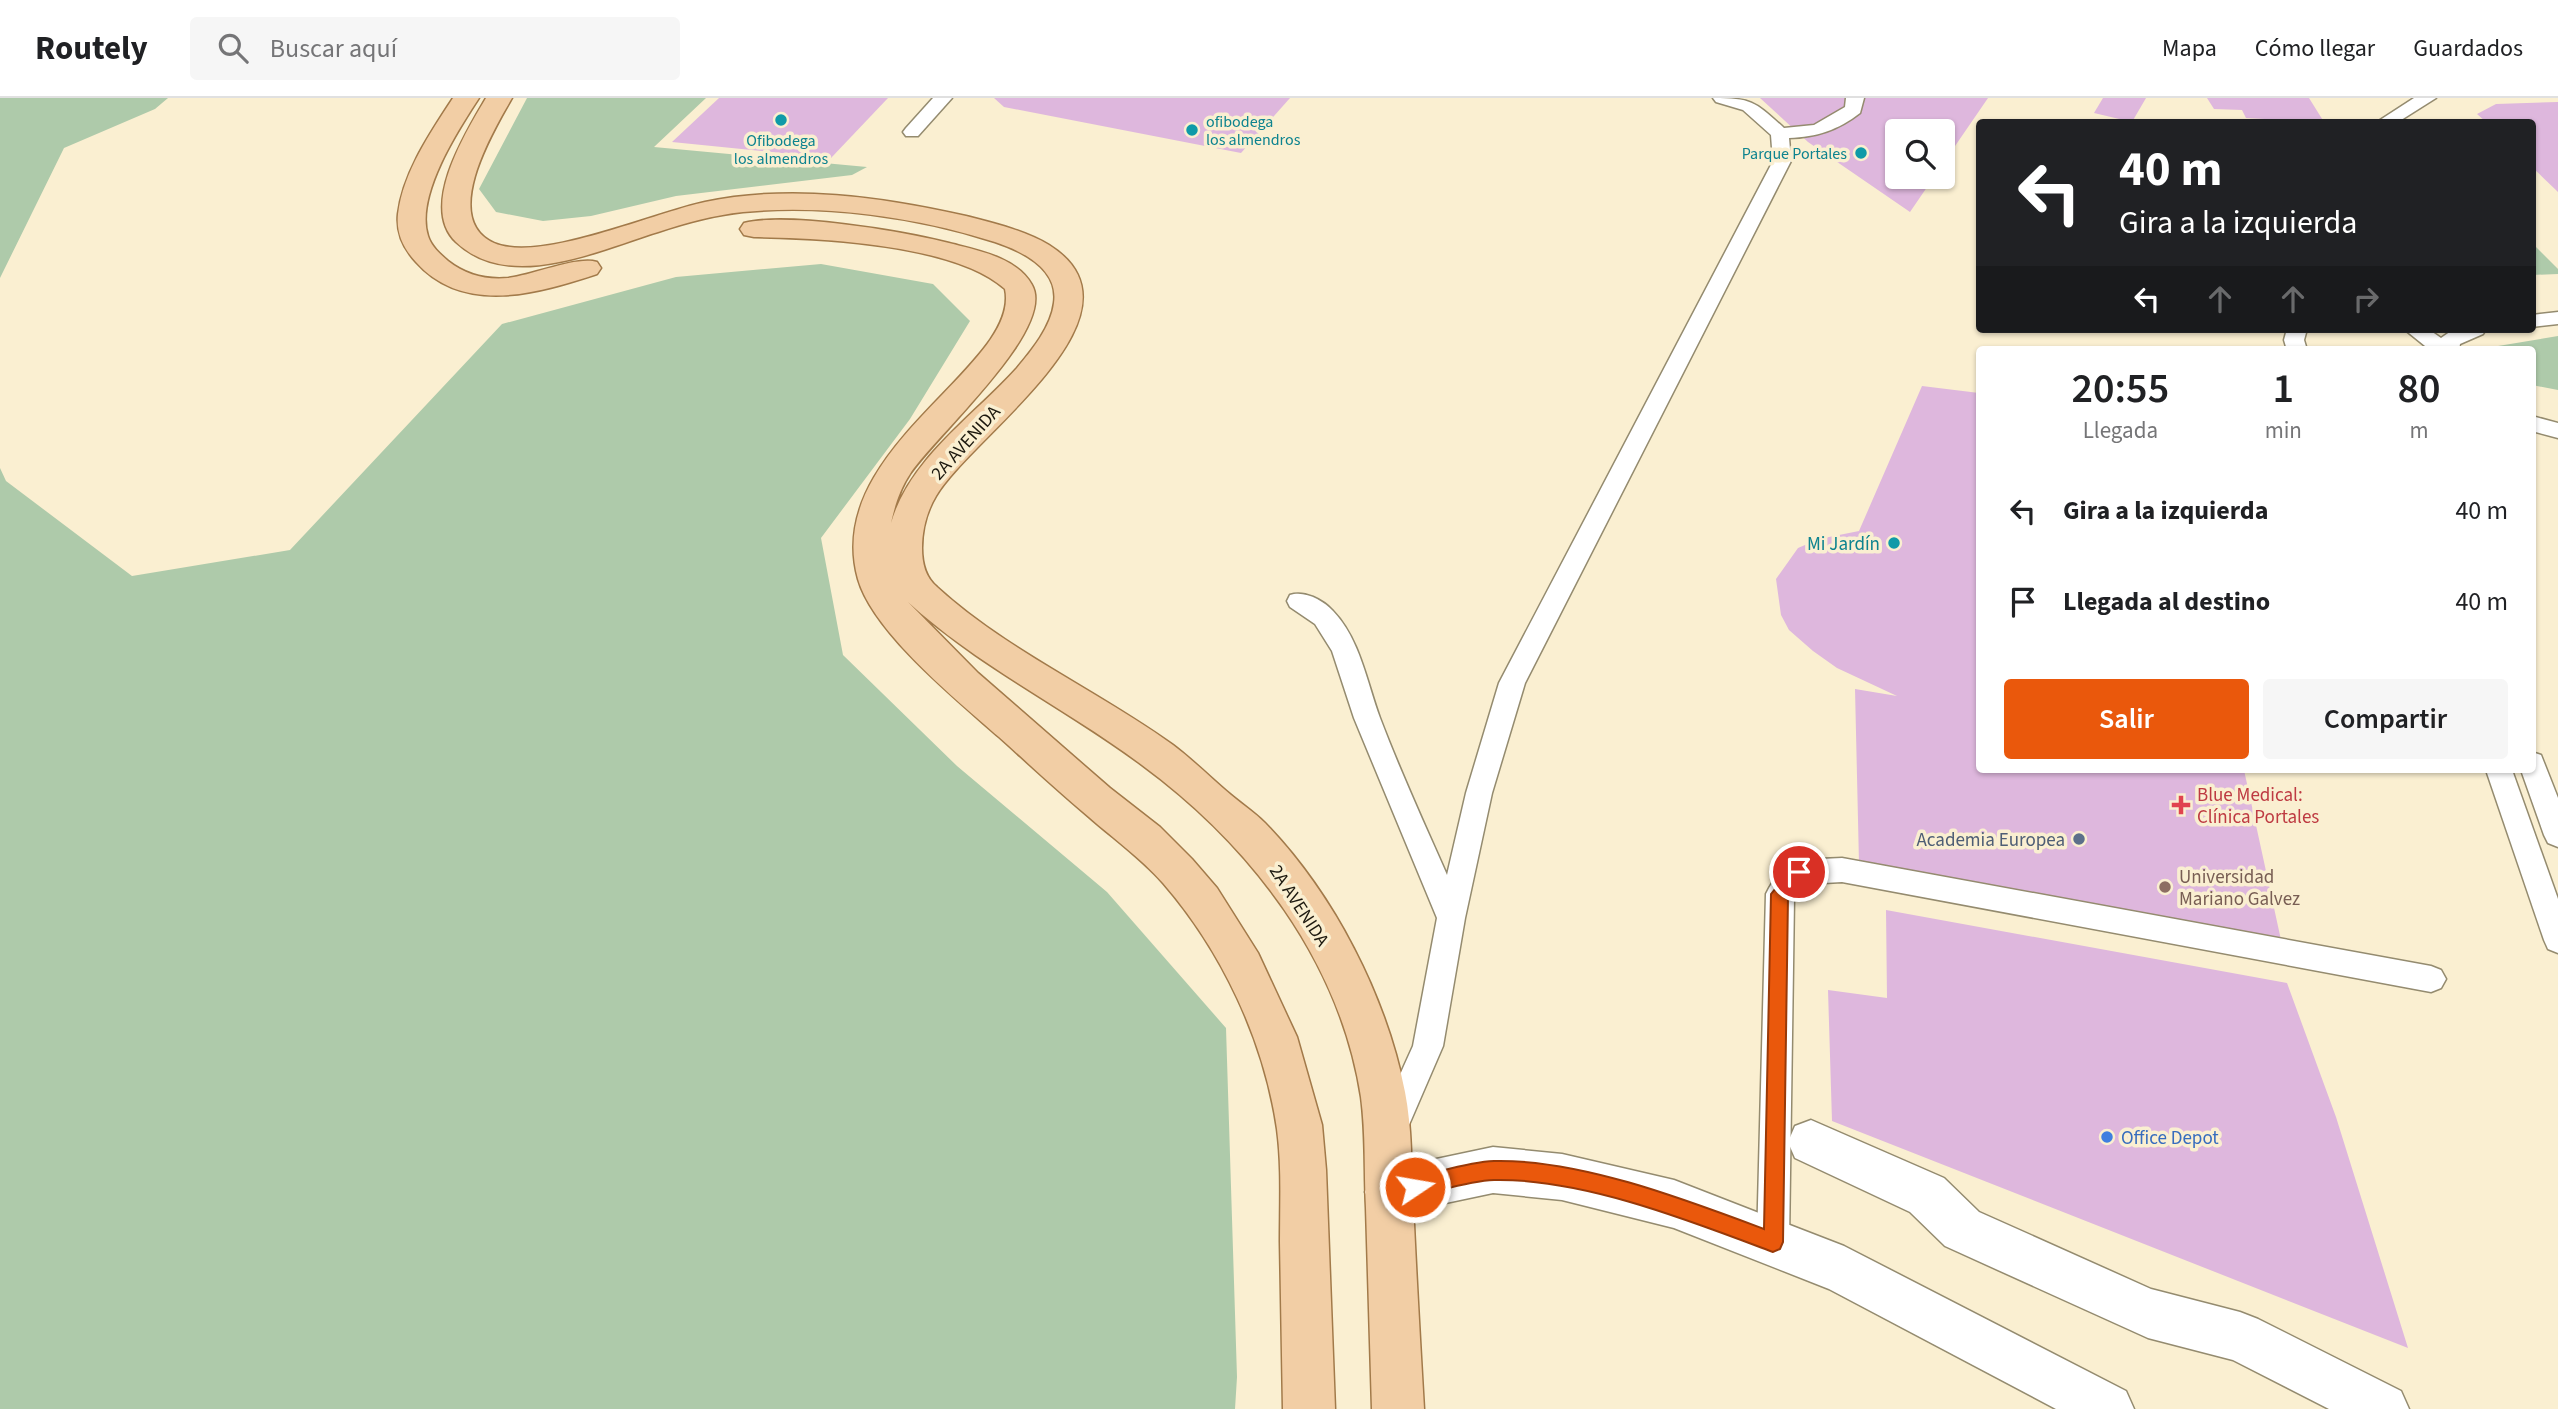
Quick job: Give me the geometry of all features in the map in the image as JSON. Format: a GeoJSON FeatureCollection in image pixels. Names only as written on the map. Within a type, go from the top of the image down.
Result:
{"type":"FeatureCollection","features":[{"type":"Feature","properties":{"kind":"main road","name":"2A AVENIDA"},"geometry":{"type":"LineString","coordinates":[[466,98],[428,164],[413,211],[411,228],[416,245],[436,267],[466,283],[480,287],[515,286],[682,240],[757,229],[786,228],[852,234],[958,254],[987,262],[1005,271],[1020,288],[1022,301],[1017,320],[1003,341],[913,447],[883,491],[873,538],[877,585],[890,607],[984,702],[1074,782],[1152,844],[1198,898],[1246,972],[1265,1009],[1297,1113],[1302,1165],[1309,1409]]}},
{"type":"Feature","properties":{"kind":"main road","name":"2A AVENIDA"},"geometry":{"type":"LineString","coordinates":[[499,98],[464,163],[454,213],[467,237],[481,248],[506,256],[554,252],[716,208],[748,203],[797,202],[894,213],[991,230],[1032,247],[1061,268],[1069,283],[1072,300],[1068,318],[1016,387],[944,460],[915,503],[904,538],[905,561],[913,587],[956,626],[1107,718],[1162,757],[1251,835],[1296,893],[1345,977],[1365,1027],[1382,1085],[1398,1409]]}},
{"type":"Feature","properties":{"kind":"street"},"geometry":{"type":"LineString","coordinates":[[1811,1142],[1927,1195],[1962,1229],[2148,1313],[2240,1337],[2383,1409]]}},
{"type":"Feature","properties":{"kind":"street"},"geometry":{"type":"LineString","coordinates":[[1389,1192],[1493,1170],[1562,1177],[1674,1204],[1844,1270],[2108,1409]]}},
{"type":"Feature","properties":{"kind":"lane"},"geometry":{"type":"LineString","coordinates":[[912,132],[943,98]]}},
{"type":"Feature","properties":{"kind":"lane"},"geometry":{"type":"LineString","coordinates":[[1722,98],[1749,106],[1780,133],[1809,133],[1833,126],[1854,110],[1855,98]]}},
{"type":"Feature","properties":{"kind":"lane"},"geometry":{"type":"LineString","coordinates":[[2390,119],[2416,101]]}},
{"type":"Feature","properties":{"kind":"lane"},"geometry":{"type":"LineString","coordinates":[[1386,1142],[1429,1046],[1451,918],[1479,793],[1512,683],[1768,192],[1782,161],[1780,133]]}},
{"type":"Feature","properties":{"kind":"lane"},"geometry":{"type":"LineString","coordinates":[[2536,310],[2558,307]]}},
{"type":"Feature","properties":{"kind":"lane"},"geometry":{"type":"LineString","coordinates":[[2536,321],[2558,318]]}},
{"type":"Feature","properties":{"kind":"lane"},"geometry":{"type":"LineString","coordinates":[[2420,333],[2441,346]]}},
{"type":"Feature","properties":{"kind":"lane"},"geometry":{"type":"LineString","coordinates":[[2448,346],[2450,341],[2462,333]]}},
{"type":"Feature","properties":{"kind":"lane"},"geometry":{"type":"LineString","coordinates":[[2536,406],[2558,411]]}},
{"type":"Feature","properties":{"kind":"lane"},"geometry":{"type":"LineString","coordinates":[[2536,424],[2558,430]]}},
{"type":"Feature","properties":{"kind":"lane"},"geometry":{"type":"LineString","coordinates":[[1299,601],[1324,617],[1344,649],[1367,718],[1451,918]]}},
{"type":"Feature","properties":{"kind":"lane"},"geometry":{"type":"LineString","coordinates":[[2501,773],[2558,940]]}},
{"type":"Feature","properties":{"kind":"lane"},"geometry":{"type":"LineString","coordinates":[[2536,773],[2558,835]]}},
{"type":"Feature","properties":{"kind":"lane"},"geometry":{"type":"LineString","coordinates":[[1773,1242],[1780,894],[1799,872],[1842,870],[2431,979]]}},
{"type":"Feature","properties":{"kind":"green space"},"geometry":{"type":"Polygon","coordinates":[[[0,98],[168,98],[155,109],[64,148],[0,278],[0,98]]]}},
{"type":"Feature","properties":{"kind":"green space"},"geometry":{"type":"Polygon","coordinates":[[[527,98],[706,98],[654,147],[867,167],[852,175],[676,196],[591,216],[543,221],[496,212],[479,189],[527,98]]]}},
{"type":"Feature","properties":{"kind":"green space"},"geometry":{"type":"Polygon","coordinates":[[[2536,247],[2558,269],[2558,274],[2536,275],[2536,247]]]}},
{"type":"Feature","properties":{"kind":"green space"},"geometry":{"type":"Polygon","coordinates":[[[821,264],[933,284],[970,321],[910,419],[821,538],[843,655],[957,766],[1107,892],[1226,1028],[1237,1377],[1235,1409],[0,1409],[0,468],[6,481],[132,576],[290,550],[502,324],[676,277],[821,264]]]}},
{"type":"Feature","properties":{"kind":"green space"},"geometry":{"type":"Polygon","coordinates":[[[2558,336],[2558,390],[2536,386],[2536,346],[2498,346],[2558,336]]]}},
{"type":"Feature","properties":{"kind":"building","name":"Ofibodega los almendros"},"geometry":{"type":"Polygon","coordinates":[[[719,98],[888,98],[831,158],[672,142],[719,98]]]}},
{"type":"Feature","properties":{"kind":"building","name":"ofibodega los almendros"},"geometry":{"type":"Polygon","coordinates":[[[994,98],[1290,98],[1241,153],[1004,107],[994,98]]]}},
{"type":"Feature","properties":{"kind":"building","name":"Parque Portales"},"geometry":{"type":"Polygon","coordinates":[[[1760,98],[1988,98],[1955,146],[1955,119],[1885,119],[1885,189],[1926,189],[1910,212],[1808,142],[1760,98]]]}},
{"type":"Feature","properties":{"kind":"building"},"geometry":{"type":"Polygon","coordinates":[[[2103,98],[2146,98],[2134,119],[2119,119],[2094,113],[2103,98]]]}},
{"type":"Feature","properties":{"kind":"building"},"geometry":{"type":"Polygon","coordinates":[[[2207,98],[2309,98],[2322,119],[2246,118],[2242,110],[2214,109],[2207,98]]]}},
{"type":"Feature","properties":{"kind":"building"},"geometry":{"type":"Polygon","coordinates":[[[2558,102],[2558,192],[2536,171],[2536,119],[2483,119],[2477,114],[2496,104],[2558,102]]]}},
{"type":"Feature","properties":{"kind":"building"},"geometry":{"type":"Polygon","coordinates":[[[1922,386],[1976,393],[1976,773],[2245,773],[2281,940],[1859,863],[1855,689],[1897,696],[1837,668],[1789,630],[1781,615],[1776,579],[1798,548],[1819,539],[1859,531],[1922,386]]]}},
{"type":"Feature","properties":{"kind":"building","name":"Office Depot"},"geometry":{"type":"Polygon","coordinates":[[[1886,910],[2287,983],[2336,1117],[2408,1348],[1832,1121],[1828,990],[1887,998],[1886,910]]]}},
{"type":"Feature","properties":{"kind":"place","name":"Ofibodega los almendros"},"geometry":{"type":"Point","coordinates":[781,120]}},
{"type":"Feature","properties":{"kind":"place","name":"ofibodega los almendros"},"geometry":{"type":"Point","coordinates":[1192,130]}},
{"type":"Feature","properties":{"kind":"place","name":"Parque Portales"},"geometry":{"type":"Point","coordinates":[1861,153]}},
{"type":"Feature","properties":{"kind":"place","name":"Mi Jardín"},"geometry":{"type":"Point","coordinates":[1894,543]}},
{"type":"Feature","properties":{"kind":"place","name":"Blue Medical: Clínica Portales"},"geometry":{"type":"Point","coordinates":[2181,805]}},
{"type":"Feature","properties":{"kind":"place","name":"Academia Europea"},"geometry":{"type":"Point","coordinates":[2079,839]}},
{"type":"Feature","properties":{"kind":"place","name":"Universidad Mariano Galvez"},"geometry":{"type":"Point","coordinates":[2165,887]}},
{"type":"Feature","properties":{"kind":"place","name":"Office Depot"},"geometry":{"type":"Point","coordinates":[2107,1137]}},
{"type":"Feature","properties":{"kind":"route"},"geometry":{"type":"LineString","coordinates":[[1415,1187],[1493,1170],[1562,1177],[1674,1204],[1773,1242],[1780,894],[1799,872]]}}]}
